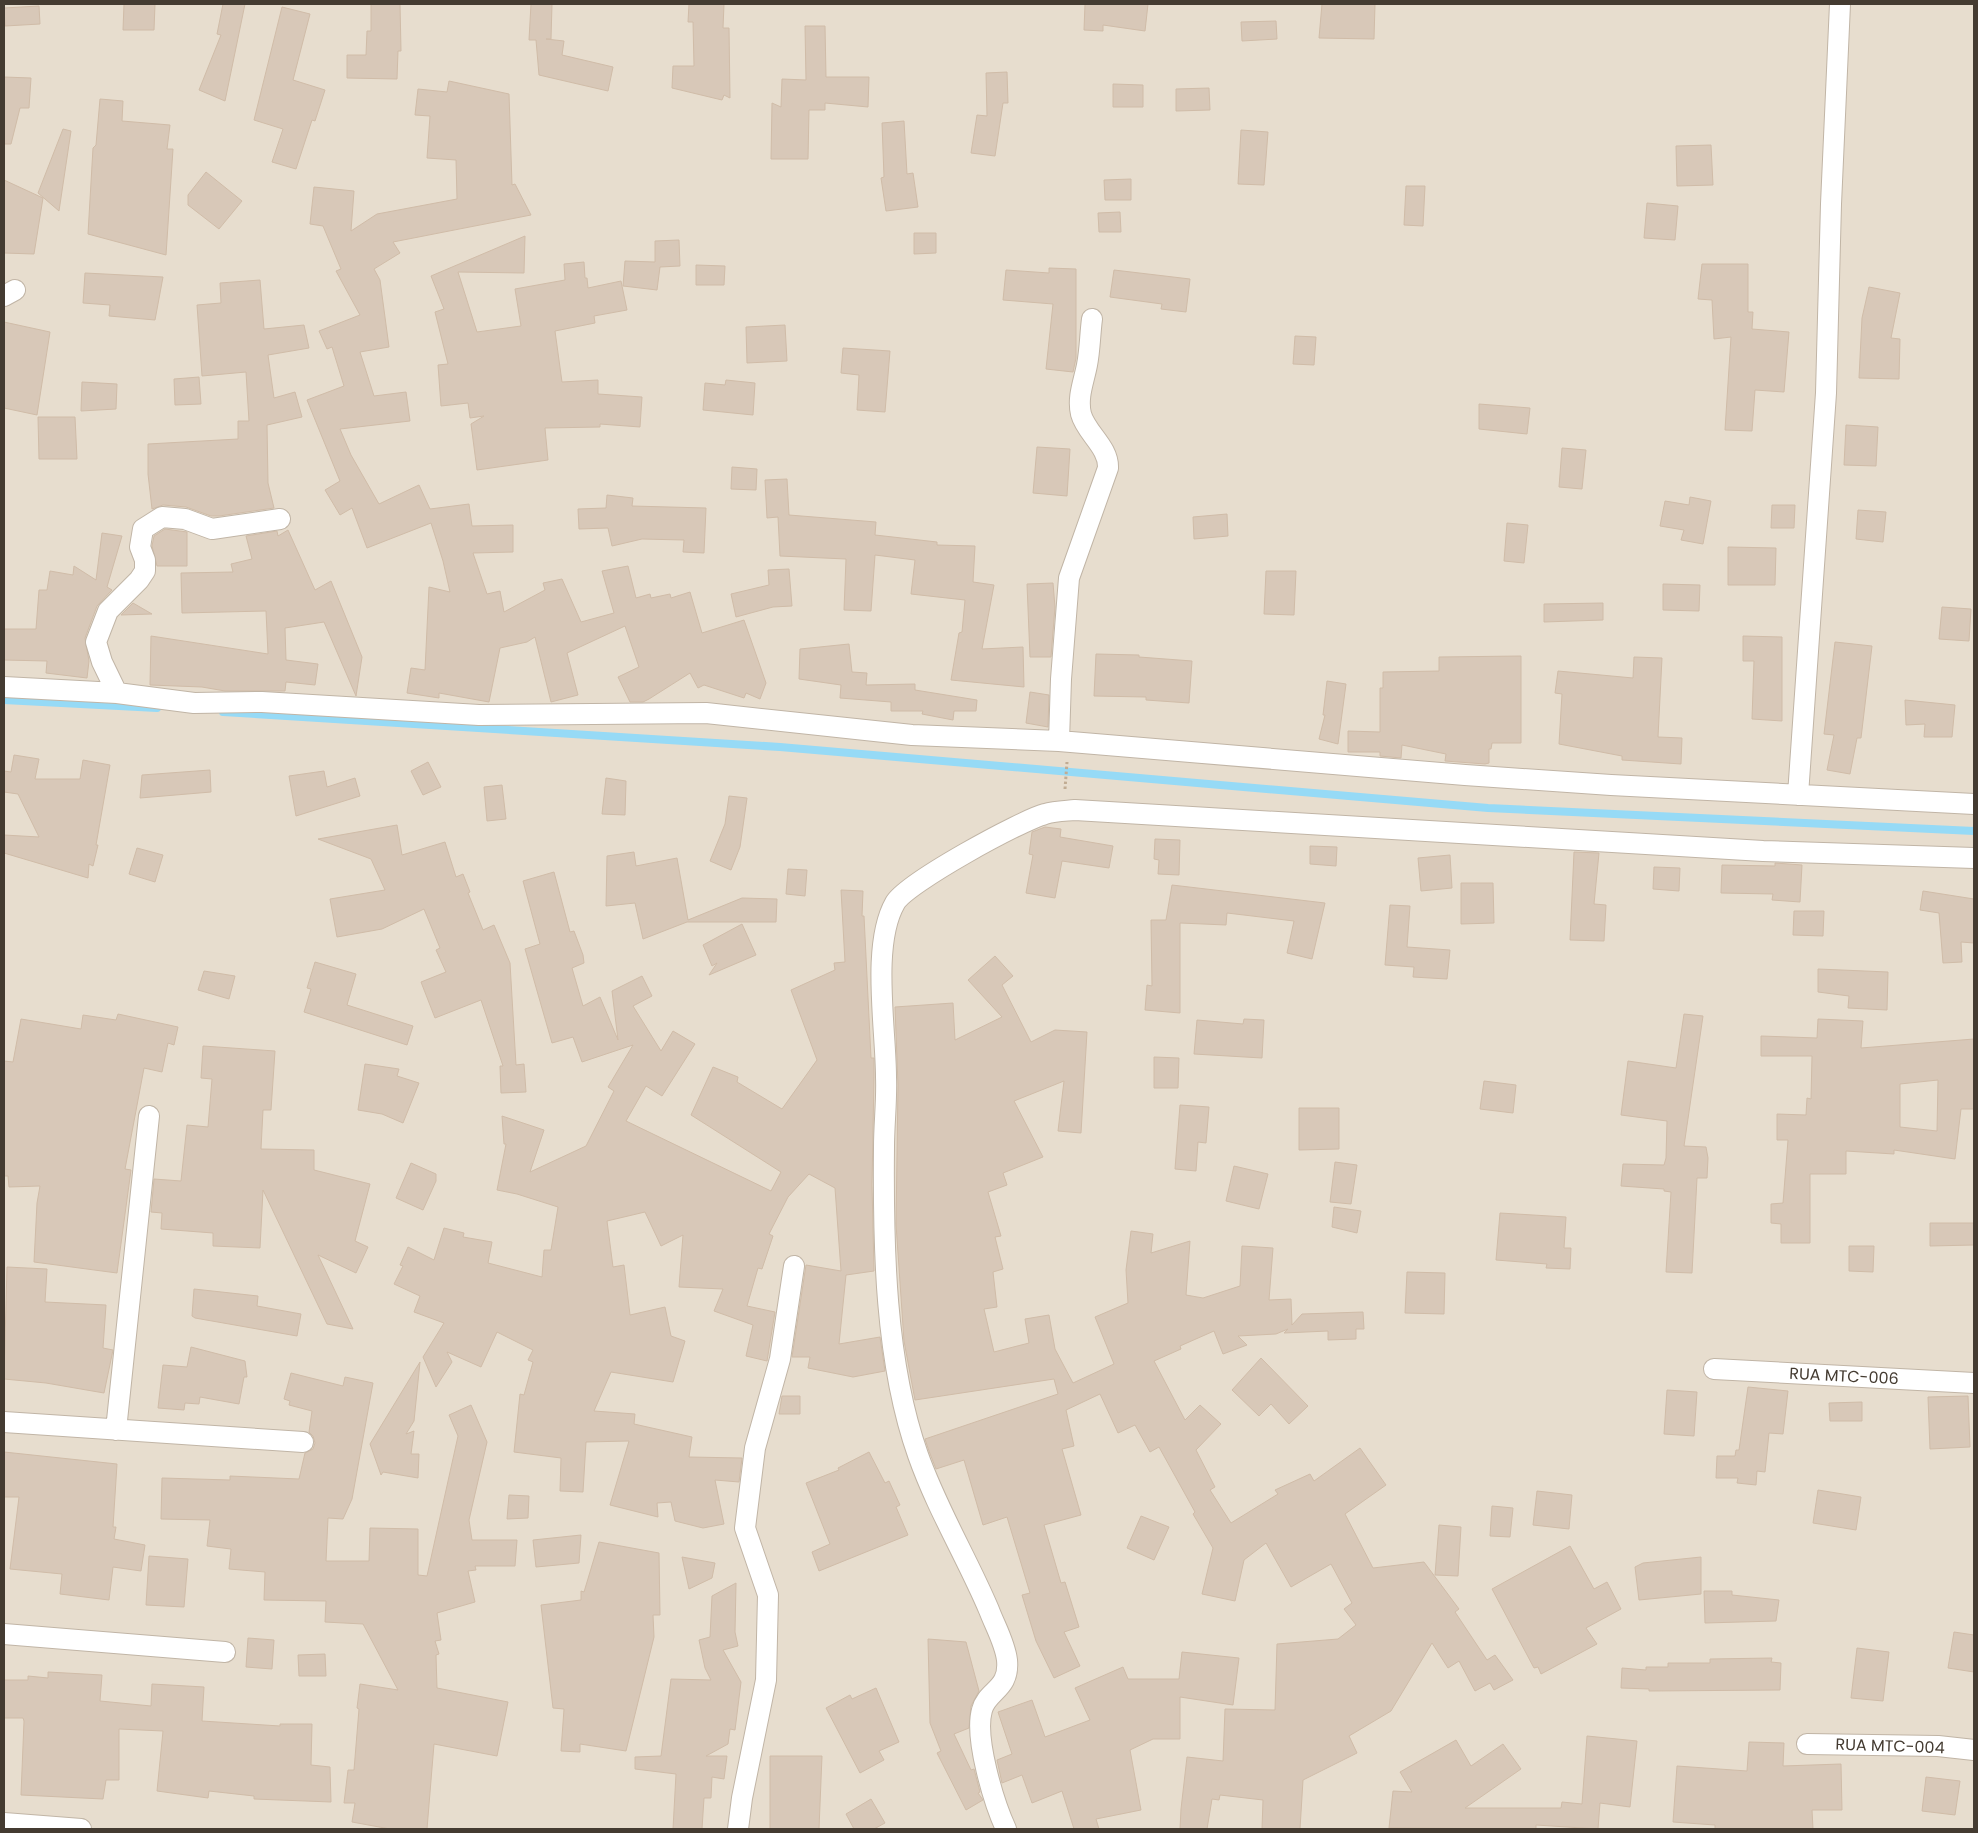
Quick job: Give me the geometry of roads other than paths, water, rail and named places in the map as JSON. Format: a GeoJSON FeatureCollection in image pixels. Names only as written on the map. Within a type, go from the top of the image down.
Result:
{"type":"FeatureCollection","features":[{"type":"Feature","properties":{"kind":"street"},"geometry":{"type":"LineString","coordinates":[[1798,795],[1826,393],[1830,204],[1840,4]]}},
{"type":"Feature","properties":{"kind":"street"},"geometry":{"type":"LineString","coordinates":[[1063,749],[1060,679],[1069,578],[1108,468],[1107,458],[1083,420],[1081,412],[1080,395],[1088,363],[1092,319]]}},
{"type":"Feature","properties":{"kind":"street"},"geometry":{"type":"LineString","coordinates":[[117,694],[102,662],[96,642],[108,610],[139,580],[145,571],[145,560],[140,547],[143,529],[162,517],[180,518],[212,529],[280,519]]}},
{"type":"Feature","properties":{"kind":"street"},"geometry":{"type":"LineString","coordinates":[[4,687],[117,694],[194,703],[262,702],[479,715],[706,713],[1063,749],[1465,775],[1974,804]]}},
{"type":"Feature","properties":{"kind":"street"},"geometry":{"type":"LineString","coordinates":[[1006,1829],[995,1803],[980,1729],[982,1707],[1004,1683],[1007,1660],[1001,1639],[978,1585],[934,1496],[918,1456],[899,1386],[893,1337],[888,1294],[884,1147],[887,1075],[882,1025],[882,983],[886,927],[896,901],[918,880],[995,838],[1044,814],[1075,810],[1753,850],[1974,858]]}},
{"type":"Feature","properties":{"kind":"street"},"geometry":{"type":"LineString","coordinates":[[116,1430],[149,1116]]}},
{"type":"Feature","properties":{"kind":"street"},"geometry":{"type":"LineString","coordinates":[[738,1829],[742,1798],[766,1680],[768,1596],[745,1528],[755,1448],[780,1359],[794,1266]]}},
{"type":"Feature","properties":{"kind":"street","name":"RUA MTC-006"},"geometry":{"type":"LineString","coordinates":[[1714,1369],[1974,1383]]}},
{"type":"Feature","properties":{"kind":"street"},"geometry":{"type":"LineString","coordinates":[[4,1422],[303,1442]]}},
{"type":"Feature","properties":{"kind":"street"},"geometry":{"type":"LineString","coordinates":[[4,1634],[225,1652]]}},
{"type":"Feature","properties":{"kind":"street","name":"RUA MTC-004"},"geometry":{"type":"LineString","coordinates":[[1807,1744],[1938,1746],[1974,1750]]}},
{"type":"Feature","properties":{"kind":"street"},"geometry":{"type":"LineString","coordinates":[[4,1823],[81,1829]]}},
{"type":"Feature","properties":{"kind":"waterway"},"geometry":{"type":"LineString","coordinates":[[4,700],[157,708]]}},
{"type":"Feature","properties":{"kind":"waterway"},"geometry":{"type":"LineString","coordinates":[[223,712],[780,747],[1488,808],[1974,831]]}}]}
